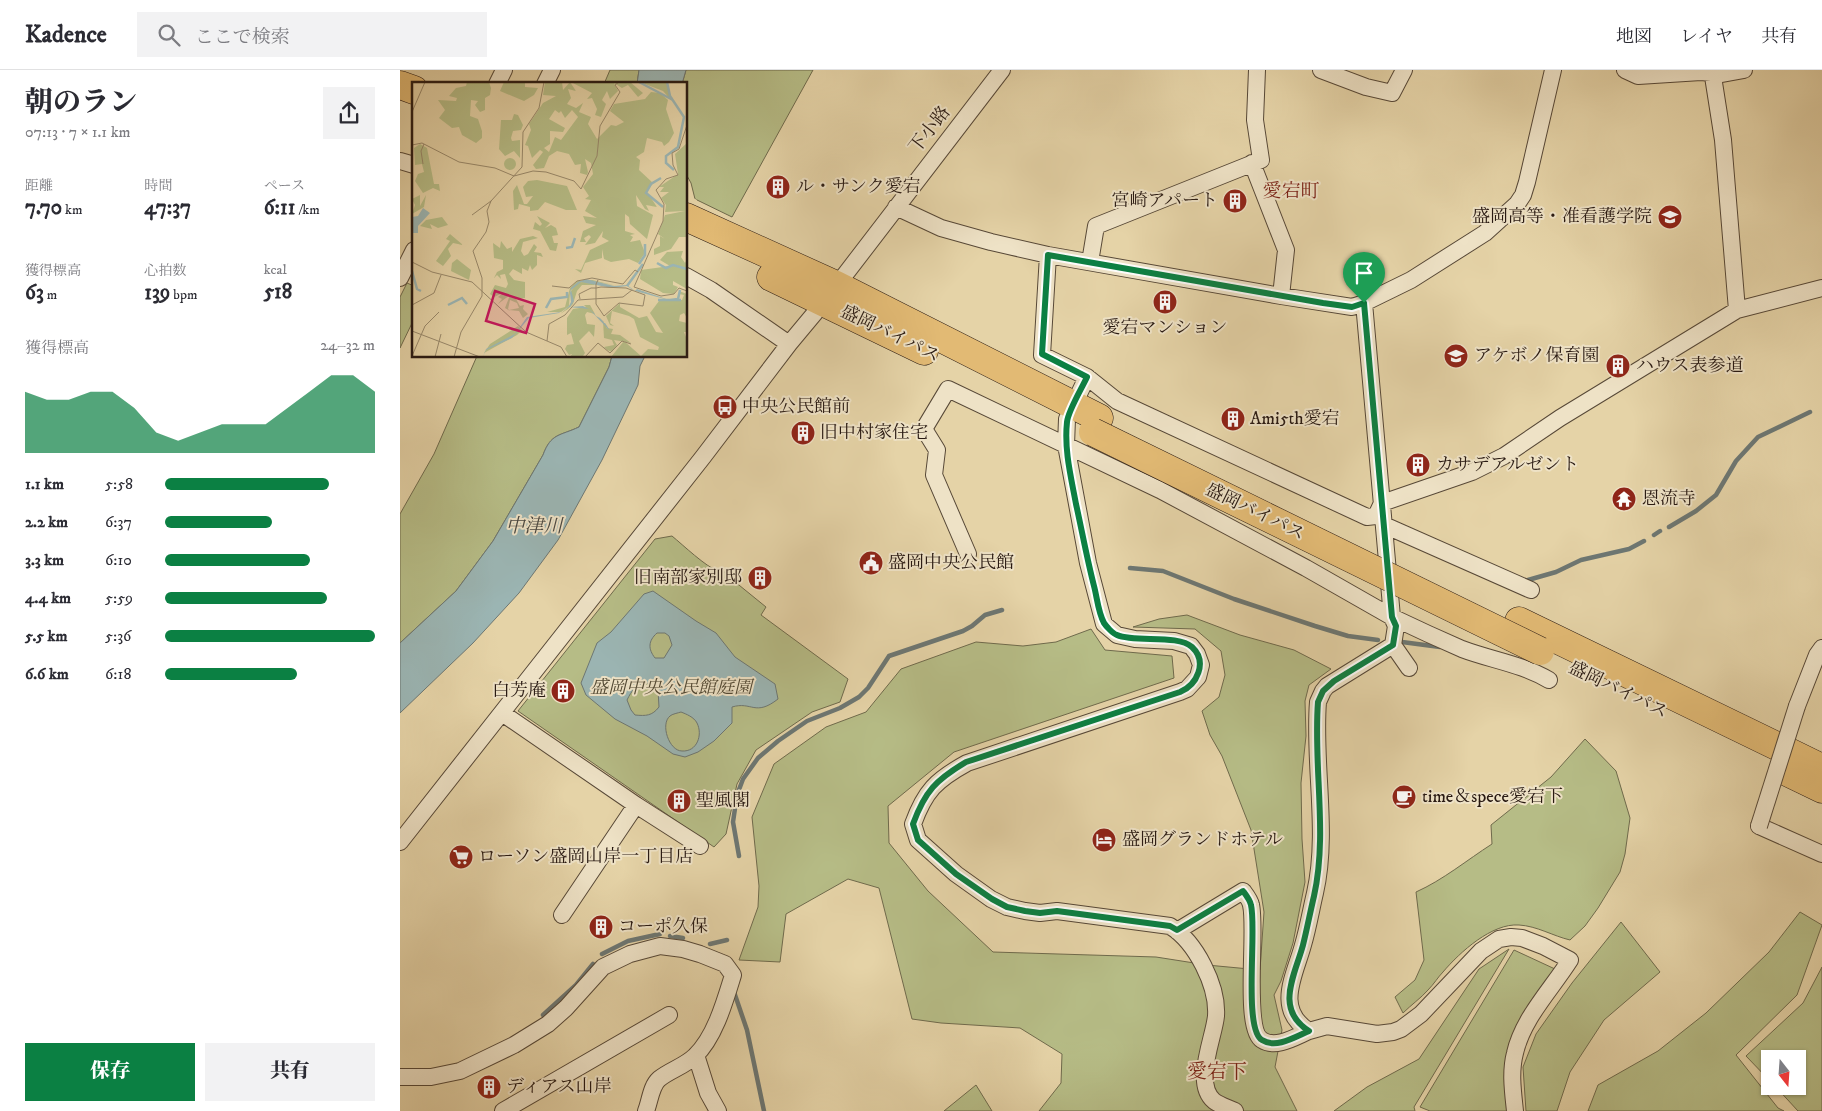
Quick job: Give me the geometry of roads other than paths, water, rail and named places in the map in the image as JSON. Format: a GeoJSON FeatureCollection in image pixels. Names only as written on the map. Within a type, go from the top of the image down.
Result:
{"type":"FeatureCollection","features":[{"type":"Feature","properties":{"kind":"highway"},"geometry":{"type":"LineString","coordinates":[[400,85],[412,89]]}},
{"type":"Feature","properties":{"kind":"highway"},"geometry":{"type":"LineString","coordinates":[[400,102],[412,106]]}},
{"type":"Feature","properties":{"kind":"highway","name":"盛岡バイパス"},"geometry":{"type":"LineString","coordinates":[[688,219],[723,245]]}},
{"type":"Feature","properties":{"kind":"highway","name":"盛岡バイパス"},"geometry":{"type":"LineString","coordinates":[[688,236],[723,245],[830,294],[1069,423],[1096,425],[1519,621],[1822,768]]}},
{"type":"Feature","properties":{"kind":"highway","name":"盛岡バイパス"},"geometry":{"type":"LineString","coordinates":[[1096,425],[1530,659],[1822,789]]}},
{"type":"Feature","properties":{"kind":"street"},"geometry":{"type":"LineString","coordinates":[[498,82],[504,70]]}},
{"type":"Feature","properties":{"kind":"street"},"geometry":{"type":"LineString","coordinates":[[546,82],[552,70]]}},
{"type":"Feature","properties":{"kind":"street","name":"下小路"},"geometry":{"type":"LineString","coordinates":[[400,842],[703,457],[1002,70]]}},
{"type":"Feature","properties":{"kind":"street"},"geometry":{"type":"LineString","coordinates":[[1090,262],[1096,226],[1261,160],[1255,120],[1257,70]]}},
{"type":"Feature","properties":{"kind":"street"},"geometry":{"type":"LineString","coordinates":[[1321,70],[1366,87],[1392,93],[1404,70]]}},
{"type":"Feature","properties":{"kind":"street"},"geometry":{"type":"LineString","coordinates":[[896,206],[942,228],[1048,255],[1352,307],[1411,280],[1458,252],[1485,233],[1517,204],[1523,195],[1527,182],[1553,70]]}},
{"type":"Feature","properties":{"kind":"street"},"geometry":{"type":"LineString","coordinates":[[1626,70],[1638,76],[1701,72],[1722,74],[1744,70]]}},
{"type":"Feature","properties":{"kind":"street"},"geometry":{"type":"LineString","coordinates":[[1712,72],[1722,140],[1737,310]]}},
{"type":"Feature","properties":{"kind":"street"},"geometry":{"type":"LineString","coordinates":[[1252,163],[1286,250],[1282,296]]}},
{"type":"Feature","properties":{"kind":"street"},"geometry":{"type":"LineString","coordinates":[[400,278],[412,254]]}},
{"type":"Feature","properties":{"kind":"street"},"geometry":{"type":"LineString","coordinates":[[1048,255],[1042,354],[1087,377],[1117,401],[1367,517],[1376,516],[1382,503],[1472,472],[1504,456],[1560,418],[1737,310],[1822,288]]}},
{"type":"Feature","properties":{"kind":"street"},"geometry":{"type":"LineString","coordinates":[[688,277],[711,290],[789,344]]}},
{"type":"Feature","properties":{"kind":"street"},"geometry":{"type":"LineString","coordinates":[[1364,303],[1392,617],[1396,626],[1393,645],[1409,668]]}},
{"type":"Feature","properties":{"kind":"street"},"geometry":{"type":"LineString","coordinates":[[1087,377],[1069,423],[1072,484],[1088,563],[1104,624],[1117,635],[1135,639],[1174,641],[1191,646],[1197,654],[1201,665],[1198,677],[1188,689],[1180,692],[966,762],[950,772],[926,794],[913,824],[918,840],[977,890],[1007,907],[1040,913],[1057,911],[1170,926],[1177,930],[1200,958],[1213,989],[1216,1003],[1214,1028],[1205,1063],[1206,1086],[1213,1101],[1235,1111]]}},
{"type":"Feature","properties":{"kind":"street"},"geometry":{"type":"LineString","coordinates":[[968,554],[934,475],[937,450],[924,429],[948,389],[1069,423],[1160,490],[1306,568],[1392,617],[1463,649],[1530,659],[1536,672],[1549,680]]}},
{"type":"Feature","properties":{"kind":"street"},"geometry":{"type":"LineString","coordinates":[[1384,525],[1530,590]]}},
{"type":"Feature","properties":{"kind":"street"},"geometry":{"type":"LineString","coordinates":[[1309,1031],[1296,1019],[1289,1001],[1290,984],[1303,946],[1318,880],[1320,829],[1318,702],[1323,691],[1334,681],[1393,645]]}},
{"type":"Feature","properties":{"kind":"street"},"geometry":{"type":"LineString","coordinates":[[1822,648],[1797,706],[1759,826],[1822,854]]}},
{"type":"Feature","properties":{"kind":"street"},"geometry":{"type":"LineString","coordinates":[[502,713],[636,805],[700,846]]}},
{"type":"Feature","properties":{"kind":"street"},"geometry":{"type":"LineString","coordinates":[[562,915],[636,805]]}},
{"type":"Feature","properties":{"kind":"street"},"geometry":{"type":"LineString","coordinates":[[1177,930],[1243,891],[1251,904],[1251,1001],[1255,1031],[1260,1040],[1270,1043],[1284,1042],[1309,1031],[1327,1026],[1377,1034],[1393,1032],[1408,1025],[1421,1014],[1481,951],[1499,939],[1522,938],[1570,960],[1534,1011],[1521,1035],[1513,1063],[1515,1111]]}},
{"type":"Feature","properties":{"kind":"street"},"geometry":{"type":"LineString","coordinates":[[400,1077],[448,1075],[476,1065],[514,1046],[548,1024],[566,1008],[603,967],[630,954],[660,946],[700,954],[724,964],[733,975],[722,1010],[709,1037],[696,1055],[658,1080],[652,1091],[646,1111]]}},
{"type":"Feature","properties":{"kind":"street"},"geometry":{"type":"LineString","coordinates":[[503,1111],[669,1015]]}},
{"type":"Feature","properties":{"kind":"street"},"geometry":{"type":"LineString","coordinates":[[696,1055],[708,1093],[718,1111]]}},
{"type":"Feature","properties":{"kind":"street"},"geometry":{"type":"LineString","coordinates":[[652,1091],[659,1111]]}},
{"type":"Feature","properties":{"kind":"water"},"geometry":{"type":"Polygon","coordinates":[[[639,70],[686,70],[683,82],[637,82],[639,70]]]}},
{"type":"Feature","properties":{"kind":"water","name":"中津川"},"geometry":{"type":"Polygon","coordinates":[[[611,358],[644,358],[640,366],[638,385],[602,460],[558,540],[519,593],[473,643],[400,713],[400,643],[456,591],[493,541],[549,443],[557,436],[579,427],[609,367],[611,358]]]}},
{"type":"Feature","properties":{"kind":"water"},"geometry":{"type":"Polygon","coordinates":[[[653,591],[716,633],[735,657],[775,684],[778,699],[759,708],[732,707],[732,723],[714,741],[698,752],[685,757],[673,754],[647,736],[615,719],[586,695],[581,683],[597,643],[611,632],[644,594],[653,591]],[[657,633],[652,639],[650,648],[655,658],[664,658],[672,645],[669,636],[665,633],[657,633]],[[646,683],[634,689],[627,700],[635,715],[648,715],[659,707],[658,690],[654,684],[646,683]],[[681,712],[671,715],[667,720],[666,731],[673,747],[682,751],[692,749],[699,737],[699,728],[696,721],[681,712]]]}},
{"type":"Feature","properties":{"kind":"waterway"},"geometry":{"type":"LineString","coordinates":[[1669,527],[1696,511],[1716,495],[1736,461],[1758,437],[1810,412]]}},
{"type":"Feature","properties":{"kind":"waterway"},"geometry":{"type":"LineString","coordinates":[[1654,535],[1660,531]]}},
{"type":"Feature","properties":{"kind":"waterway"},"geometry":{"type":"LineString","coordinates":[[1528,580],[1556,572],[1581,560],[1629,549],[1644,541]]}},
{"type":"Feature","properties":{"kind":"waterway"},"geometry":{"type":"LineString","coordinates":[[1130,568],[1163,571],[1234,599],[1315,626],[1348,636],[1378,640]]}},
{"type":"Feature","properties":{"kind":"waterway"},"geometry":{"type":"LineString","coordinates":[[739,856],[733,822],[737,795],[743,779],[758,758],[778,741],[807,721],[840,708],[859,697],[868,688],[889,656],[963,631],[985,615],[1002,610]]}},
{"type":"Feature","properties":{"kind":"waterway"},"geometry":{"type":"LineString","coordinates":[[1402,642],[1440,647]]}},
{"type":"Feature","properties":{"kind":"waterway"},"geometry":{"type":"LineString","coordinates":[[602,954],[628,941],[660,934]]}},
{"type":"Feature","properties":{"kind":"waterway"},"geometry":{"type":"LineString","coordinates":[[670,936],[683,938]]}},
{"type":"Feature","properties":{"kind":"waterway"},"geometry":{"type":"LineString","coordinates":[[710,944],[727,940]]}},
{"type":"Feature","properties":{"kind":"waterway"},"geometry":{"type":"LineString","coordinates":[[543,1015],[576,985],[593,964]]}},
{"type":"Feature","properties":{"kind":"waterway"},"geometry":{"type":"LineString","coordinates":[[734,992],[747,1030],[764,1111]]}},
{"type":"Feature","properties":{"kind":"place","name":"ル・サンク愛宕"},"geometry":{"type":"Point","coordinates":[778,187]}},
{"type":"Feature","properties":{"kind":"place","name":"宮崎アパート"},"geometry":{"type":"Point","coordinates":[1235,201]}},
{"type":"Feature","properties":{"kind":"place","name":"盛岡高等・准看護学院"},"geometry":{"type":"Point","coordinates":[1670,217]}},
{"type":"Feature","properties":{"kind":"place","name":"愛宕マンション"},"geometry":{"type":"Point","coordinates":[1165,302]}},
{"type":"Feature","properties":{"kind":"place","name":"アケボノ保育園"},"geometry":{"type":"Point","coordinates":[1456,356]}},
{"type":"Feature","properties":{"kind":"place","name":"ハウス表参道"},"geometry":{"type":"Point","coordinates":[1618,366]}},
{"type":"Feature","properties":{"kind":"place","name":"中央公民館前"},"geometry":{"type":"Point","coordinates":[725,407]}},
{"type":"Feature","properties":{"kind":"place","name":"Ami5th愛宕"},"geometry":{"type":"Point","coordinates":[1233,419]}},
{"type":"Feature","properties":{"kind":"place","name":"旧中村家住宅"},"geometry":{"type":"Point","coordinates":[803,433]}},
{"type":"Feature","properties":{"kind":"place","name":"カサデアルゼント"},"geometry":{"type":"Point","coordinates":[1418,465]}},
{"type":"Feature","properties":{"kind":"place","name":"恩流寺"},"geometry":{"type":"Point","coordinates":[1624,499]}},
{"type":"Feature","properties":{"kind":"place","name":"盛岡中央公民館"},"geometry":{"type":"Point","coordinates":[871,563]}},
{"type":"Feature","properties":{"kind":"place","name":"旧南部家別邸"},"geometry":{"type":"Point","coordinates":[760,578]}},
{"type":"Feature","properties":{"kind":"place","name":"白芳庵"},"geometry":{"type":"Point","coordinates":[563,691]}},
{"type":"Feature","properties":{"kind":"place","name":"time＆spece愛宕下"},"geometry":{"type":"Point","coordinates":[1404,797]}},
{"type":"Feature","properties":{"kind":"place","name":"聖風閣"},"geometry":{"type":"Point","coordinates":[679,801]}},
{"type":"Feature","properties":{"kind":"place","name":"盛岡グランドホテル"},"geometry":{"type":"Point","coordinates":[1104,840]}},
{"type":"Feature","properties":{"kind":"place","name":"ローソン盛岡山岸一丁目店"},"geometry":{"type":"Point","coordinates":[461,857]}},
{"type":"Feature","properties":{"kind":"place","name":"コーポ久保"},"geometry":{"type":"Point","coordinates":[601,927]}},
{"type":"Feature","properties":{"kind":"place","name":"ディアス山岸"},"geometry":{"type":"Point","coordinates":[489,1087]}},
{"type":"Feature","properties":{"kind":"district","name":"愛宕町"},"geometry":{"type":"Point","coordinates":[1291,191]}},
{"type":"Feature","properties":{"kind":"district","name":"愛宕下"},"geometry":{"type":"Point","coordinates":[1217,1072]}},
{"type":"Feature","properties":{"kind":"park label","name":"盛岡中央公民館庭園"},"geometry":{"type":"Point","coordinates":[671,688]}}]}
